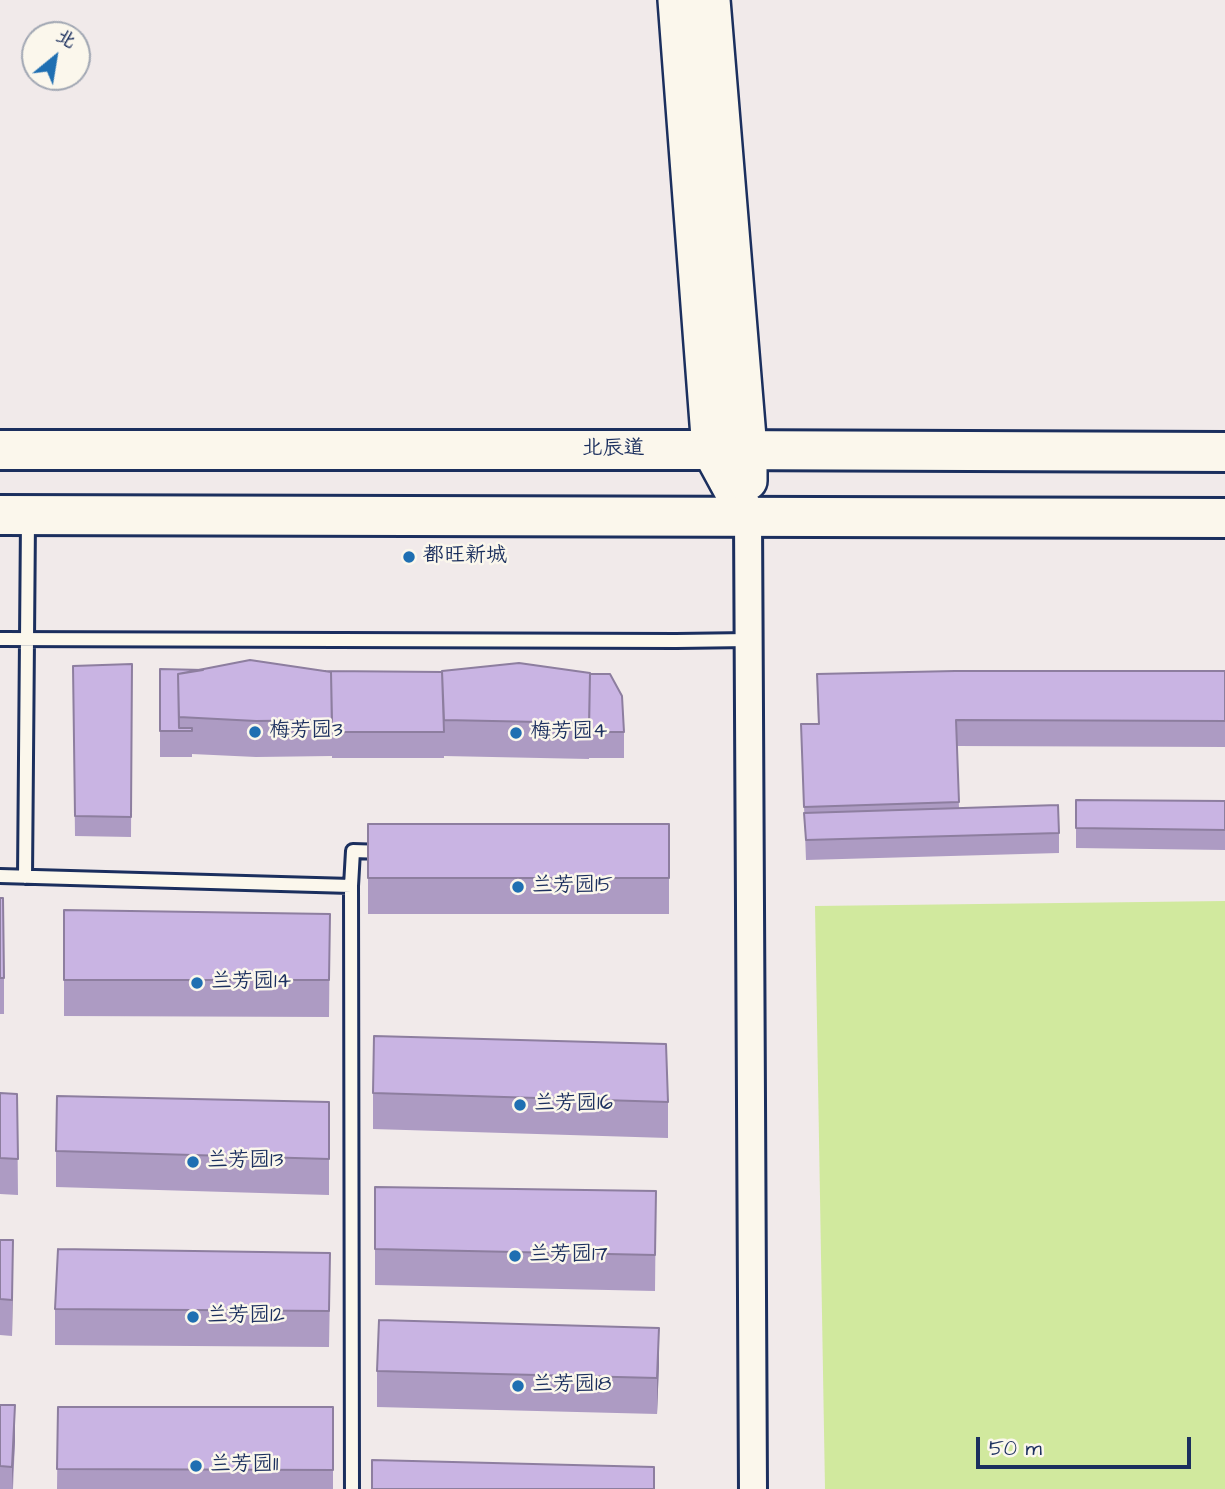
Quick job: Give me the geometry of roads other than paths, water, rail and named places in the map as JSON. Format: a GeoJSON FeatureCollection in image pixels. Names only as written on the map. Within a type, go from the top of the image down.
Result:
{"type":"FeatureCollection","features":[{"type":"Feature","properties":{"kind":"main road","name":"北辰道"},"geometry":{"type":"LineString","coordinates":[[0,450],[1225,452]]}},
{"type":"Feature","properties":{"kind":"main road"},"geometry":{"type":"LineString","coordinates":[[14,515],[1225,518]]}},
{"type":"Feature","properties":{"kind":"street"},"geometry":{"type":"LineString","coordinates":[[677,0],[730,450],[748,517],[753,1489]]}},
{"type":"Feature","properties":{"kind":"street"},"geometry":{"type":"LineString","coordinates":[[711,0],[730,450]]}},
{"type":"Feature","properties":{"kind":"lane"},"geometry":{"type":"LineString","coordinates":[[14,515],[26,639],[25,877]]}},
{"type":"Feature","properties":{"kind":"lane"},"geometry":{"type":"LineString","coordinates":[[0,639],[749,640]]}},
{"type":"Feature","properties":{"kind":"lane"},"geometry":{"type":"LineString","coordinates":[[352,1489],[353,851],[391,853]]}},
{"type":"Feature","properties":{"kind":"lane"},"geometry":{"type":"LineString","coordinates":[[0,876],[351,886]]}},
{"type":"Feature","properties":{"kind":"place","name":"都旺新城"},"geometry":{"type":"Point","coordinates":[409,557]}},
{"type":"Feature","properties":{"kind":"place","name":"梅芳园3"},"geometry":{"type":"Point","coordinates":[255,732]}},
{"type":"Feature","properties":{"kind":"place","name":"梅芳园4"},"geometry":{"type":"Point","coordinates":[516,733]}},
{"type":"Feature","properties":{"kind":"place","name":"兰芳园15"},"geometry":{"type":"Point","coordinates":[518,887]}},
{"type":"Feature","properties":{"kind":"place","name":"兰芳园14"},"geometry":{"type":"Point","coordinates":[197,983]}},
{"type":"Feature","properties":{"kind":"place","name":"兰芳园16"},"geometry":{"type":"Point","coordinates":[520,1105]}},
{"type":"Feature","properties":{"kind":"place","name":"兰芳园13"},"geometry":{"type":"Point","coordinates":[193,1162]}},
{"type":"Feature","properties":{"kind":"place","name":"兰芳园17"},"geometry":{"type":"Point","coordinates":[515,1256]}},
{"type":"Feature","properties":{"kind":"place","name":"兰芳园12"},"geometry":{"type":"Point","coordinates":[193,1317]}},
{"type":"Feature","properties":{"kind":"place","name":"兰芳园18"},"geometry":{"type":"Point","coordinates":[518,1386]}},
{"type":"Feature","properties":{"kind":"place","name":"兰芳园11"},"geometry":{"type":"Point","coordinates":[196,1466]}}]}
